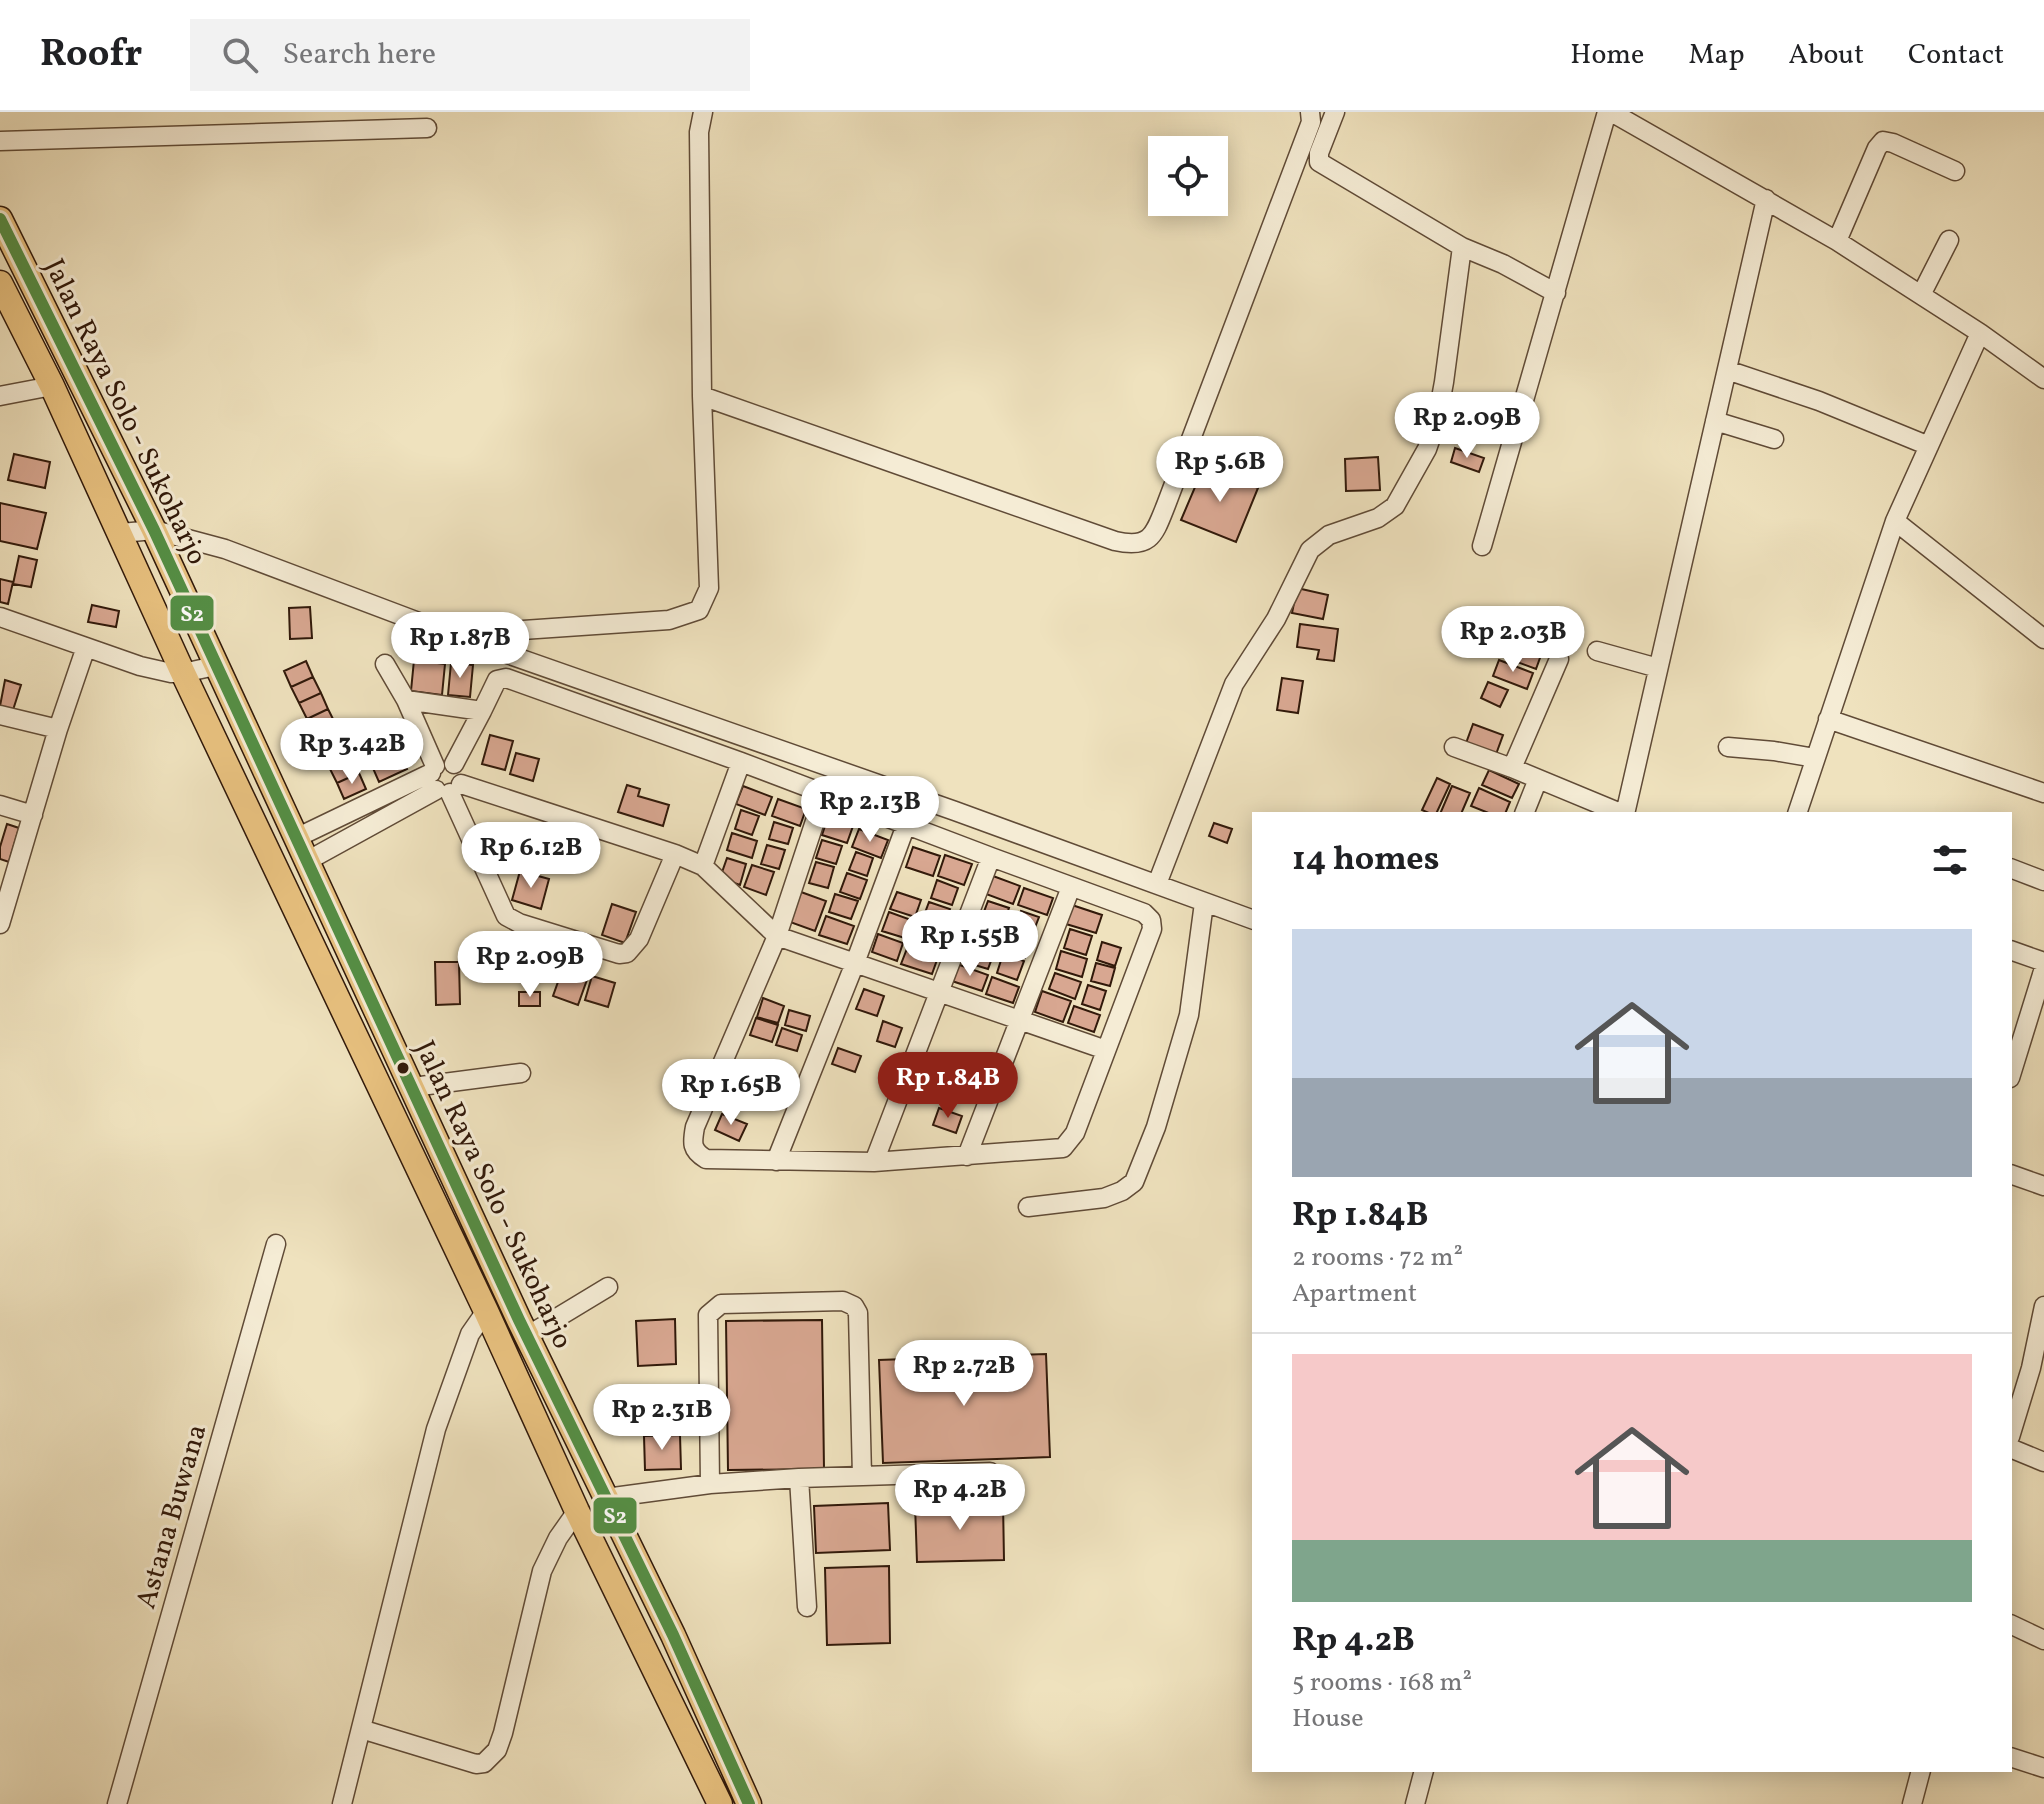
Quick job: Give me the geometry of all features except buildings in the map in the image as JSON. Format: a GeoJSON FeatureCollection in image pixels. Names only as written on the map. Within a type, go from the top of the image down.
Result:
{"type":"FeatureCollection","features":[{"type":"Feature","properties":{"kind":"main road","name":"Jalan Raya Solo - Sukoharjo"},"geometry":{"type":"LineString","coordinates":[[0,219],[154,530],[523,1328],[673,1635],[749,1804]]}},
{"type":"Feature","properties":{"kind":"main road","name":"Jalan Raya Solo - Sukoharjo"},"geometry":{"type":"LineString","coordinates":[[0,283],[52,386],[183,673],[493,1325],[577,1511],[720,1804]]}},
{"type":"Feature","properties":{"kind":"main road"},"geometry":{"type":"LineString","coordinates":[[577,1511],[606,1498]]}},
{"type":"Feature","properties":{"kind":"street"},"geometry":{"type":"LineString","coordinates":[[453,635],[669,620],[699,610],[709,588],[702,396],[699,132],[703,112]]}},
{"type":"Feature","properties":{"kind":"street"},"geometry":{"type":"LineString","coordinates":[[702,396],[1115,541],[1134,546],[1147,540],[1166,505],[1311,122],[1310,112]]}},
{"type":"Feature","properties":{"kind":"street"},"geometry":{"type":"LineString","coordinates":[[1335,112],[1319,153],[1319,162],[1462,247],[1503,264],[1556,293]]}},
{"type":"Feature","properties":{"kind":"street"},"geometry":{"type":"LineString","coordinates":[[1482,546],[1556,293],[1620,114],[1837,241],[2042,373]]}},
{"type":"Feature","properties":{"kind":"street"},"geometry":{"type":"LineString","coordinates":[[0,141],[427,128]]}},
{"type":"Feature","properties":{"kind":"street"},"geometry":{"type":"LineString","coordinates":[[1837,241],[1877,148],[1883,141],[1955,171]]}},
{"type":"Feature","properties":{"kind":"street"},"geometry":{"type":"LineString","coordinates":[[1624,812],[1766,199]]}},
{"type":"Feature","properties":{"kind":"street"},"geometry":{"type":"LineString","coordinates":[[1921,295],[1949,240]]}},
{"type":"Feature","properties":{"kind":"street"},"geometry":{"type":"LineString","coordinates":[[1157,884],[1234,684],[1276,619],[1310,550],[1329,535],[1378,518],[1395,506],[1427,449],[1437,420],[1444,382],[1462,247]]}},
{"type":"Feature","properties":{"kind":"street"},"geometry":{"type":"LineString","coordinates":[[1798,812],[1815,758],[1832,720],[1895,521],[1980,333]]}},
{"type":"Feature","properties":{"kind":"street"},"geometry":{"type":"LineString","coordinates":[[1727,370],[1819,401],[1929,446]]}},
{"type":"Feature","properties":{"kind":"street"},"geometry":{"type":"LineString","coordinates":[[0,396],[52,386]]}},
{"type":"Feature","properties":{"kind":"street"},"geometry":{"type":"LineString","coordinates":[[1715,421],[1774,439]]}},
{"type":"Feature","properties":{"kind":"street"},"geometry":{"type":"LineString","coordinates":[[1895,521],[2043,633]]}},
{"type":"Feature","properties":{"kind":"street"},"geometry":{"type":"LineString","coordinates":[[121,533],[154,530],[225,549],[453,635],[1252,919]]}},
{"type":"Feature","properties":{"kind":"street"},"geometry":{"type":"LineString","coordinates":[[0,617],[140,666],[183,673],[215,666]]}},
{"type":"Feature","properties":{"kind":"street"},"geometry":{"type":"LineString","coordinates":[[0,924],[4,896],[86,647]]}},
{"type":"Feature","properties":{"kind":"street"},"geometry":{"type":"LineString","coordinates":[[1597,651],[1658,668]]}},
{"type":"Feature","properties":{"kind":"street"},"geometry":{"type":"LineString","coordinates":[[1512,768],[1559,659]]}},
{"type":"Feature","properties":{"kind":"street"},"geometry":{"type":"LineString","coordinates":[[385,664],[406,700],[506,916],[519,923],[619,954],[627,953],[639,939],[675,854]]}},
{"type":"Feature","properties":{"kind":"street"},"geometry":{"type":"LineString","coordinates":[[442,781],[444,762],[454,764],[497,680],[506,678],[741,762],[1144,913],[1152,922],[1152,929],[1075,1133],[1068,1144],[1058,1149],[874,1162],[706,1159],[697,1153],[692,1144],[695,1127],[777,936],[824,794]]}},
{"type":"Feature","properties":{"kind":"street"},"geometry":{"type":"LineString","coordinates":[[406,700],[482,711]]}},
{"type":"Feature","properties":{"kind":"street"},"geometry":{"type":"LineString","coordinates":[[0,715],[58,729]]}},
{"type":"Feature","properties":{"kind":"street"},"geometry":{"type":"LineString","coordinates":[[1832,720],[2044,793]]}},
{"type":"Feature","properties":{"kind":"street"},"geometry":{"type":"LineString","coordinates":[[1454,747],[1619,812]]}},
{"type":"Feature","properties":{"kind":"street"},"geometry":{"type":"LineString","coordinates":[[1728,747],[1815,758]]}},
{"type":"Feature","properties":{"kind":"street"},"geometry":{"type":"LineString","coordinates":[[703,866],[741,762]]}},
{"type":"Feature","properties":{"kind":"street"},"geometry":{"type":"LineString","coordinates":[[1525,812],[1538,779]]}},
{"type":"Feature","properties":{"kind":"street"},"geometry":{"type":"LineString","coordinates":[[307,861],[442,781]]}},
{"type":"Feature","properties":{"kind":"street"},"geometry":{"type":"LineString","coordinates":[[296,838],[442,781],[675,854],[703,866],[777,936],[1106,1050]]}},
{"type":"Feature","properties":{"kind":"street"},"geometry":{"type":"LineString","coordinates":[[0,805],[33,815]]}},
{"type":"Feature","properties":{"kind":"street"},"geometry":{"type":"LineString","coordinates":[[776,1161],[906,825]]}},
{"type":"Feature","properties":{"kind":"street"},"geometry":{"type":"LineString","coordinates":[[874,1162],[991,857]]}},
{"type":"Feature","properties":{"kind":"street"},"geometry":{"type":"LineString","coordinates":[[2012,869],[2044,881]]}},
{"type":"Feature","properties":{"kind":"street"},"geometry":{"type":"LineString","coordinates":[[967,1156],[1071,887]]}},
{"type":"Feature","properties":{"kind":"street"},"geometry":{"type":"LineString","coordinates":[[1028,1207],[1104,1198],[1134,1182],[1156,1127],[1189,1015],[1204,903]]}},
{"type":"Feature","properties":{"kind":"street"},"geometry":{"type":"LineString","coordinates":[[2012,951],[2044,965],[2012,1071]]}},
{"type":"Feature","properties":{"kind":"street"},"geometry":{"type":"LineString","coordinates":[[413,1087],[521,1073]]}},
{"type":"Feature","properties":{"kind":"street"},"geometry":{"type":"LineString","coordinates":[[2012,1175],[2044,1186]]}},
{"type":"Feature","properties":{"kind":"street","name":"Astana Buwana"},"geometry":{"type":"LineString","coordinates":[[117,1804],[276,1244]]}},
{"type":"Feature","properties":{"kind":"street"},"geometry":{"type":"LineString","coordinates":[[523,1328],[608,1287]]}},
{"type":"Feature","properties":{"kind":"street"},"geometry":{"type":"LineString","coordinates":[[710,1484],[708,1315],[721,1304],[843,1301],[854,1306],[858,1313],[862,1476]]}},
{"type":"Feature","properties":{"kind":"street"},"geometry":{"type":"LineString","coordinates":[[2012,1432],[2038,1370],[2044,1306]]}},
{"type":"Feature","properties":{"kind":"street"},"geometry":{"type":"LineString","coordinates":[[342,1804],[436,1429],[470,1334],[493,1325]]}},
{"type":"Feature","properties":{"kind":"street"},"geometry":{"type":"LineString","coordinates":[[2012,1449],[2044,1462]]}},
{"type":"Feature","properties":{"kind":"street"},"geometry":{"type":"LineString","coordinates":[[606,1498],[710,1484],[990,1472]]}},
{"type":"Feature","properties":{"kind":"street"},"geometry":{"type":"LineString","coordinates":[[799,1478],[807,1607]]}},
{"type":"Feature","properties":{"kind":"street"},"geometry":{"type":"LineString","coordinates":[[361,1729],[476,1764],[490,1759],[503,1733],[542,1571],[558,1538],[577,1511]]}},
{"type":"Feature","properties":{"kind":"street"},"geometry":{"type":"LineString","coordinates":[[2012,1625],[2044,1640]]}},
{"type":"Feature","properties":{"kind":"street"},"geometry":{"type":"LineString","coordinates":[[2012,1758],[2044,1768]]}},
{"type":"Feature","properties":{"kind":"street"},"geometry":{"type":"LineString","coordinates":[[1415,1804],[1423,1772]]}},
{"type":"Feature","properties":{"kind":"street"},"geometry":{"type":"LineString","coordinates":[[1912,1804],[1920,1772]]}},
{"type":"Feature","properties":{"kind":"transit line","name":"S2"},"geometry":{"type":"LineString","coordinates":[[0,219],[154,530],[519,1320],[673,1635],[749,1804]]}}]}
